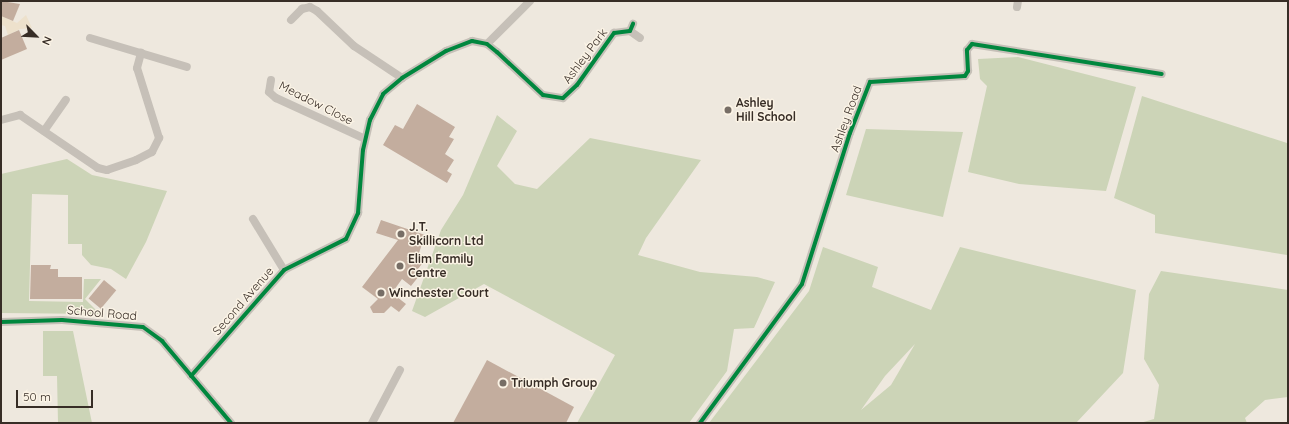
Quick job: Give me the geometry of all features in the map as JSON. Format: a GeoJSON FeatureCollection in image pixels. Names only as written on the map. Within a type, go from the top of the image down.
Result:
{"type":"FeatureCollection","features":[{"type":"Feature","properties":{"kind":"street"},"geometry":{"type":"LineString","coordinates":[[487,44],[530,1]]}},
{"type":"Feature","properties":{"kind":"street"},"geometry":{"type":"LineString","coordinates":[[291,20],[302,8],[310,7],[318,11],[354,46],[402,78]]}},
{"type":"Feature","properties":{"kind":"street","name":"Ashley Park"},"geometry":{"type":"LineString","coordinates":[[487,44],[543,94],[558,99],[577,85],[614,33],[632,27],[640,38]]}},
{"type":"Feature","properties":{"kind":"street"},"geometry":{"type":"LineString","coordinates":[[90,38],[187,66]]}},
{"type":"Feature","properties":{"kind":"street","name":"Second Avenue"},"geometry":{"type":"LineString","coordinates":[[191,376],[284,270],[346,239],[358,213],[365,139],[380,100],[402,78],[460,44],[472,41],[487,44]]}},
{"type":"Feature","properties":{"kind":"street","name":"Ashley Road"},"geometry":{"type":"LineString","coordinates":[[700,423],[802,284],[850,133],[870,82],[965,76],[968,71],[966,50],[972,44],[1162,74]]}},
{"type":"Feature","properties":{"kind":"street"},"geometry":{"type":"LineString","coordinates":[[1,120],[20,115],[98,168],[107,170],[152,152],[159,138],[137,68],[141,53]]}},
{"type":"Feature","properties":{"kind":"street","name":"Meadow Close"},"geometry":{"type":"LineString","coordinates":[[271,80],[268,92],[276,98],[365,139]]}},
{"type":"Feature","properties":{"kind":"street"},"geometry":{"type":"LineString","coordinates":[[44,131],[66,100]]}},
{"type":"Feature","properties":{"kind":"street"},"geometry":{"type":"LineString","coordinates":[[253,219],[284,270]]}},
{"type":"Feature","properties":{"kind":"street","name":"School Road"},"geometry":{"type":"LineString","coordinates":[[1,322],[62,320],[143,327],[162,341],[231,423]]}},
{"type":"Feature","properties":{"kind":"street"},"geometry":{"type":"LineString","coordinates":[[372,423],[400,370]]}},
{"type":"Feature","properties":{"kind":"green space"},"geometry":{"type":"Polygon","coordinates":[[[1018,57],[1136,87],[1106,191],[1019,184],[968,172],[987,86],[980,79],[978,59],[1018,57]]]}},
{"type":"Feature","properties":{"kind":"green space"},"geometry":{"type":"Polygon","coordinates":[[[1142,96],[1287,143],[1287,255],[1155,233],[1155,215],[1114,198],[1142,96]]]}},
{"type":"Feature","properties":{"kind":"green space"},"geometry":{"type":"Polygon","coordinates":[[[497,115],[517,131],[497,166],[515,184],[537,189],[590,138],[701,160],[646,238],[638,255],[700,272],[757,277],[775,282],[754,328],[734,329],[727,371],[689,423],[577,423],[615,355],[484,284],[425,317],[412,311],[441,230],[463,195],[497,115]]]}},
{"type":"Feature","properties":{"kind":"green space"},"geometry":{"type":"Polygon","coordinates":[[[866,129],[963,132],[943,217],[846,195],[866,129]]]}},
{"type":"Feature","properties":{"kind":"green space"},"geometry":{"type":"Polygon","coordinates":[[[67,159],[92,175],[167,191],[146,242],[126,279],[111,269],[91,265],[82,255],[82,244],[68,244],[68,195],[32,194],[29,301],[83,302],[84,279],[101,279],[85,299],[100,314],[1,313],[1,174],[67,159]]]}},
{"type":"Feature","properties":{"kind":"green space"},"geometry":{"type":"Polygon","coordinates":[[[823,247],[878,267],[872,287],[931,310],[960,247],[1136,290],[1123,373],[1076,423],[709,423],[809,291],[823,247]],[[915,344],[885,376],[861,410],[891,385],[915,344]]]}},
{"type":"Feature","properties":{"kind":"green space"},"geometry":{"type":"Polygon","coordinates":[[[1161,271],[1288,290],[1288,397],[1265,400],[1245,418],[1247,423],[1140,423],[1154,419],[1159,385],[1144,359],[1149,294],[1161,271]]]}},
{"type":"Feature","properties":{"kind":"green space"},"geometry":{"type":"Polygon","coordinates":[[[43,331],[73,331],[92,423],[58,423],[57,376],[43,376],[43,331]]]}},
{"type":"Feature","properties":{"kind":"shaded area"},"geometry":{"type":"Polygon","coordinates":[[[26,15],[32,28],[20,29],[8,35],[5,26],[1,25],[1,16],[17,23],[26,15]]]}},
{"type":"Feature","properties":{"kind":"building"},"geometry":{"type":"Polygon","coordinates":[[[1,1],[20,4],[13,21],[1,16],[1,1]]]}},
{"type":"Feature","properties":{"kind":"building"},"geometry":{"type":"Polygon","coordinates":[[[19,30],[27,49],[1,60],[1,38],[19,30]]]}},
{"type":"Feature","properties":{"kind":"building"},"geometry":{"type":"Polygon","coordinates":[[[417,104],[455,127],[449,137],[454,139],[445,154],[454,160],[447,171],[452,174],[447,183],[383,145],[395,125],[403,129],[417,104]]]}},
{"type":"Feature","properties":{"kind":"building"},"geometry":{"type":"Polygon","coordinates":[[[381,220],[425,235],[418,256],[424,261],[415,273],[419,276],[411,286],[402,279],[392,293],[406,304],[399,312],[391,306],[384,313],[373,313],[370,307],[378,299],[362,287],[398,240],[376,233],[381,220]]]}},
{"type":"Feature","properties":{"kind":"building"},"geometry":{"type":"Polygon","coordinates":[[[31,265],[51,265],[50,269],[58,269],[58,277],[82,277],[82,299],[30,299],[31,265]]]}},
{"type":"Feature","properties":{"kind":"building"},"geometry":{"type":"Polygon","coordinates":[[[104,280],[116,290],[101,309],[89,298],[104,280]]]}},
{"type":"Feature","properties":{"kind":"building","name":"Triumph Group"},"geometry":{"type":"Polygon","coordinates":[[[487,360],[574,407],[566,423],[453,423],[487,360]]]}},
{"type":"Feature","properties":{"kind":"cycle path"},"geometry":{"type":"LineString","coordinates":[[191,376],[284,270],[346,239],[358,213],[363,150],[370,120],[383,94],[402,78],[446,51],[472,41],[487,44],[543,95],[563,98],[577,85],[614,33],[630,31],[633,24]]}},
{"type":"Feature","properties":{"kind":"cycle path"},"geometry":{"type":"LineString","coordinates":[[700,423],[802,284],[850,133],[870,82],[965,76],[968,71],[967,50],[972,44],[1162,74]]}},
{"type":"Feature","properties":{"kind":"cycle path"},"geometry":{"type":"LineString","coordinates":[[1,322],[62,320],[143,327],[162,341],[231,423]]}},
{"type":"Feature","properties":{"kind":"place","name":"Ashley Hill School"},"geometry":{"type":"Point","coordinates":[728,110]}},
{"type":"Feature","properties":{"kind":"place","name":"J.T. Skillicorn Ltd"},"geometry":{"type":"Point","coordinates":[401,234]}},
{"type":"Feature","properties":{"kind":"place","name":"Elim Family Centre"},"geometry":{"type":"Point","coordinates":[400,266]}},
{"type":"Feature","properties":{"kind":"place","name":"Winchester Court"},"geometry":{"type":"Point","coordinates":[381,293]}},
{"type":"Feature","properties":{"kind":"place","name":"Triumph Group"},"geometry":{"type":"Point","coordinates":[503,383]}}]}
